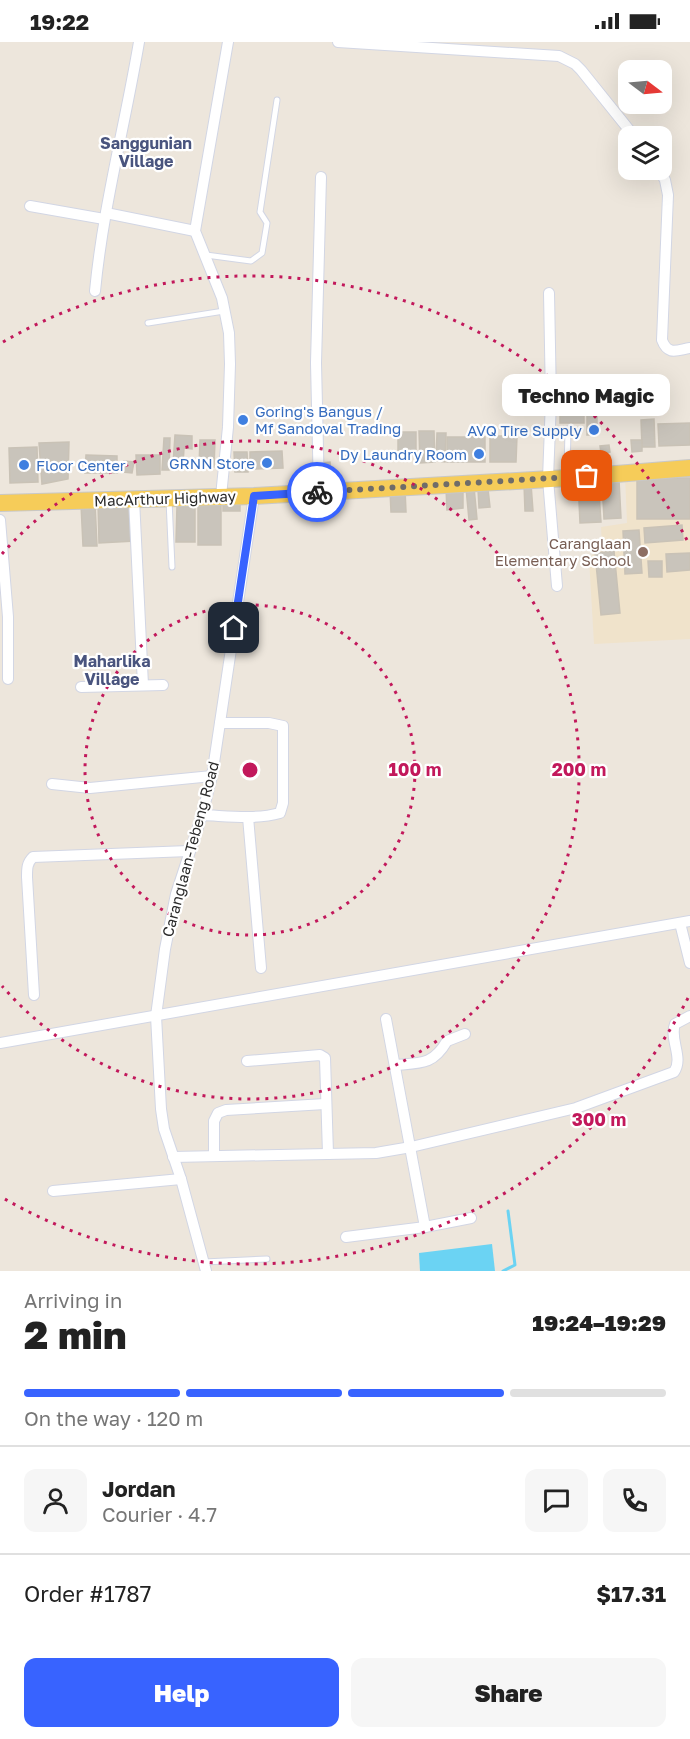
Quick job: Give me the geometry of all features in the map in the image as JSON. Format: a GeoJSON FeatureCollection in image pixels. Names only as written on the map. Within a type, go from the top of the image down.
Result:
{"type":"FeatureCollection","features":[{"type":"Feature","properties":{"kind":"main road","name":"MacArthur Highway"},"geometry":{"type":"LineString","coordinates":[[0,503],[254,496],[567,478],[690,468]]}},
{"type":"Feature","properties":{"kind":"street"},"geometry":{"type":"LineString","coordinates":[[95,291],[105,216],[139,42]]}},
{"type":"Feature","properties":{"kind":"street"},"geometry":{"type":"LineString","coordinates":[[221,496],[228,427],[229,333],[206,255],[195,231],[228,42]]}},
{"type":"Feature","properties":{"kind":"street"},"geometry":{"type":"LineString","coordinates":[[338,42],[456,46],[559,56],[575,64],[626,126]]}},
{"type":"Feature","properties":{"kind":"street"},"geometry":{"type":"LineString","coordinates":[[520,42],[520,54]]}},
{"type":"Feature","properties":{"kind":"street"},"geometry":{"type":"LineString","coordinates":[[319,492],[316,363],[321,177]]}},
{"type":"Feature","properties":{"kind":"street"},"geometry":{"type":"LineString","coordinates":[[665,180],[668,195],[662,340],[666,349],[670,351],[690,348]]}},
{"type":"Feature","properties":{"kind":"street"},"geometry":{"type":"LineString","coordinates":[[30,206],[195,231]]}},
{"type":"Feature","properties":{"kind":"street"},"geometry":{"type":"LineString","coordinates":[[549,293],[551,400],[548,479],[557,586]]}},
{"type":"Feature","properties":{"kind":"street","name":"Caranglaan-Tebeng Road"},"geometry":{"type":"LineString","coordinates":[[204,1267],[181,1179],[164,1129],[156,1016],[165,949],[176,894],[202,815],[212,776],[254,496]]}},
{"type":"Feature","properties":{"kind":"street"},"geometry":{"type":"LineString","coordinates":[[134,499],[143,684]]}},
{"type":"Feature","properties":{"kind":"street"},"geometry":{"type":"LineString","coordinates":[[0,520],[2,572],[8,617],[4,645],[8,679]]}},
{"type":"Feature","properties":{"kind":"street"},"geometry":{"type":"LineString","coordinates":[[81,687],[163,685]]}},
{"type":"Feature","properties":{"kind":"street"},"geometry":{"type":"LineString","coordinates":[[202,815],[248,817],[280,813],[283,803],[283,726],[269,723],[220,723]]}},
{"type":"Feature","properties":{"kind":"street"},"geometry":{"type":"LineString","coordinates":[[52,784],[90,788],[212,776]]}},
{"type":"Feature","properties":{"kind":"street"},"geometry":{"type":"LineString","coordinates":[[248,817],[261,968]]}},
{"type":"Feature","properties":{"kind":"street"},"geometry":{"type":"LineString","coordinates":[[34,995],[27,877],[27,867],[33,857],[189,851]]}},
{"type":"Feature","properties":{"kind":"street"},"geometry":{"type":"LineString","coordinates":[[0,1043],[554,943],[685,922],[690,963]]}},
{"type":"Feature","properties":{"kind":"street"},"geometry":{"type":"LineString","coordinates":[[173,1157],[376,1153],[411,1147],[576,1108],[674,1072],[678,1065],[673,1035],[674,1027],[679,1021],[690,1016]]}},
{"type":"Feature","properties":{"kind":"street"},"geometry":{"type":"LineString","coordinates":[[386,1018],[425,1227]]}},
{"type":"Feature","properties":{"kind":"street"},"geometry":{"type":"LineString","coordinates":[[395,1065],[428,1062],[441,1051],[447,1041],[465,1035]]}},
{"type":"Feature","properties":{"kind":"street"},"geometry":{"type":"LineString","coordinates":[[247,1061],[323,1056],[327,1061],[325,1104],[328,1154]]}},
{"type":"Feature","properties":{"kind":"street"},"geometry":{"type":"LineString","coordinates":[[214,1156],[212,1134],[218,1113],[226,1110],[325,1104]]}},
{"type":"Feature","properties":{"kind":"street"},"geometry":{"type":"LineString","coordinates":[[53,1191],[181,1179]]}},
{"type":"Feature","properties":{"kind":"street"},"geometry":{"type":"LineString","coordinates":[[346,1237],[425,1227],[471,1218]]}},
{"type":"Feature","properties":{"kind":"lane"},"geometry":{"type":"LineString","coordinates":[[206,255],[250,261],[262,253],[267,223],[260,212],[276,100]]}},
{"type":"Feature","properties":{"kind":"lane"},"geometry":{"type":"LineString","coordinates":[[148,323],[224,311]]}},
{"type":"Feature","properties":{"kind":"lane"},"geometry":{"type":"LineString","coordinates":[[567,478],[568,429]]}},
{"type":"Feature","properties":{"kind":"lane"},"geometry":{"type":"LineString","coordinates":[[169,498],[172,567]]}},
{"type":"Feature","properties":{"kind":"lane"},"geometry":{"type":"LineString","coordinates":[[204,1267],[267,1259]]}},
{"type":"Feature","properties":{"kind":"shaded area","name":"Caranglaan Elementary School"},"geometry":{"type":"Polygon","coordinates":[[[690,470],[690,639],[594,644],[589,558],[602,546],[601,527],[627,523],[625,474],[690,470]]]}},
{"type":"Feature","properties":{"kind":"water"},"geometry":{"type":"Polygon","coordinates":[[[492,1244],[495,1271],[420,1271],[419,1253],[492,1244]]]}},
{"type":"Feature","properties":{"kind":"building"},"geometry":{"type":"Polygon","coordinates":[[[560,390],[584,390],[584,423],[560,423],[560,390]]]}},
{"type":"Feature","properties":{"kind":"building"},"geometry":{"type":"Polygon","coordinates":[[[587,399],[597,399],[597,435],[587,435],[587,399]]]}},
{"type":"Feature","properties":{"kind":"building"},"geometry":{"type":"Polygon","coordinates":[[[654,419],[655,447],[642,447],[641,420],[654,419]]]}},
{"type":"Feature","properties":{"kind":"building"},"geometry":{"type":"Polygon","coordinates":[[[690,423],[690,445],[659,446],[658,424],[690,423]]]}},
{"type":"Feature","properties":{"kind":"building"},"geometry":{"type":"Polygon","coordinates":[[[419,431],[434,431],[435,462],[420,463],[419,431]]]}},
{"type":"Feature","properties":{"kind":"building"},"geometry":{"type":"Polygon","coordinates":[[[398,432],[416,432],[416,455],[398,455],[398,432]]]}},
{"type":"Feature","properties":{"kind":"building"},"geometry":{"type":"Polygon","coordinates":[[[437,433],[446,433],[445,462],[436,461],[437,433]]]}},
{"type":"Feature","properties":{"kind":"building"},"geometry":{"type":"Polygon","coordinates":[[[175,435],[192,436],[192,449],[184,448],[183,465],[173,464],[175,435]]]}},
{"type":"Feature","properties":{"kind":"building"},"geometry":{"type":"Polygon","coordinates":[[[490,436],[517,436],[516,462],[490,462],[490,436]]]}},
{"type":"Feature","properties":{"kind":"building"},"geometry":{"type":"Polygon","coordinates":[[[447,437],[485,437],[485,462],[447,462],[447,437]]]}},
{"type":"Feature","properties":{"kind":"building"},"geometry":{"type":"Polygon","coordinates":[[[164,438],[170,438],[169,470],[162,470],[164,438]]]}},
{"type":"Feature","properties":{"kind":"building"},"geometry":{"type":"Polygon","coordinates":[[[200,440],[215,440],[214,467],[199,466],[200,440]]]}},
{"type":"Feature","properties":{"kind":"building"},"geometry":{"type":"Polygon","coordinates":[[[631,440],[642,440],[642,451],[632,452],[631,440]]]}},
{"type":"Feature","properties":{"kind":"building"},"geometry":{"type":"Polygon","coordinates":[[[69,442],[68,479],[42,484],[39,443],[69,442]]]}},
{"type":"Feature","properties":{"kind":"building"},"geometry":{"type":"Polygon","coordinates":[[[609,445],[610,452],[601,453],[600,446],[609,445]]]}},
{"type":"Feature","properties":{"kind":"building","name":"Floor Center"},"geometry":{"type":"Polygon","coordinates":[[[37,447],[38,482],[10,483],[9,448],[37,447]]]}},
{"type":"Feature","properties":{"kind":"building"},"geometry":{"type":"Polygon","coordinates":[[[282,451],[283,468],[250,469],[250,452],[282,451]]]}},
{"type":"Feature","properties":{"kind":"building"},"geometry":{"type":"Polygon","coordinates":[[[234,452],[247,452],[248,472],[235,472],[234,452]]]}},
{"type":"Feature","properties":{"kind":"building"},"geometry":{"type":"Polygon","coordinates":[[[86,455],[117,456],[117,473],[85,473],[86,455]]]}},
{"type":"Feature","properties":{"kind":"building"},"geometry":{"type":"Polygon","coordinates":[[[136,455],[160,455],[160,474],[137,475],[136,455]]]}},
{"type":"Feature","properties":{"kind":"building"},"geometry":{"type":"Polygon","coordinates":[[[124,461],[134,462],[132,473],[123,472],[124,461]]]}},
{"type":"Feature","properties":{"kind":"building"},"geometry":{"type":"Polygon","coordinates":[[[330,462],[331,473],[323,473],[322,463],[330,462]]]}},
{"type":"Feature","properties":{"kind":"building"},"geometry":{"type":"Polygon","coordinates":[[[637,478],[690,478],[690,519],[637,519],[637,478]]]}},
{"type":"Feature","properties":{"kind":"building"},"geometry":{"type":"Polygon","coordinates":[[[598,479],[601,522],[580,523],[578,480],[598,479]]]}},
{"type":"Feature","properties":{"kind":"building"},"geometry":{"type":"Polygon","coordinates":[[[619,480],[621,518],[604,519],[602,481],[619,480]]]}},
{"type":"Feature","properties":{"kind":"building"},"geometry":{"type":"Polygon","coordinates":[[[524,484],[531,484],[533,511],[525,511],[524,484]]]}},
{"type":"Feature","properties":{"kind":"building"},"geometry":{"type":"Polygon","coordinates":[[[474,487],[477,519],[469,520],[466,488],[474,487]]]}},
{"type":"Feature","properties":{"kind":"building"},"geometry":{"type":"Polygon","coordinates":[[[405,489],[406,512],[391,512],[390,490],[405,489]]]}},
{"type":"Feature","properties":{"kind":"building"},"geometry":{"type":"Polygon","coordinates":[[[446,489],[463,489],[463,508],[447,510],[446,489]]]}},
{"type":"Feature","properties":{"kind":"building"},"geometry":{"type":"Polygon","coordinates":[[[478,489],[488,489],[490,507],[479,508],[478,489]]]}},
{"type":"Feature","properties":{"kind":"building"},"geometry":{"type":"Polygon","coordinates":[[[223,499],[240,500],[240,511],[223,511],[223,499]]]}},
{"type":"Feature","properties":{"kind":"building"},"geometry":{"type":"Polygon","coordinates":[[[133,501],[135,541],[99,543],[98,503],[133,501]]]}},
{"type":"Feature","properties":{"kind":"building"},"geometry":{"type":"Polygon","coordinates":[[[95,503],[97,546],[83,546],[81,504],[95,503]]]}},
{"type":"Feature","properties":{"kind":"building"},"geometry":{"type":"Polygon","coordinates":[[[198,504],[221,504],[221,545],[198,545],[198,504]]]}},
{"type":"Feature","properties":{"kind":"building"},"geometry":{"type":"Polygon","coordinates":[[[177,506],[195,507],[195,542],[176,542],[177,506]]]}},
{"type":"Feature","properties":{"kind":"building"},"geometry":{"type":"Polygon","coordinates":[[[682,525],[683,540],[645,543],[644,528],[682,525]]]}},
{"type":"Feature","properties":{"kind":"building"},"geometry":{"type":"Polygon","coordinates":[[[639,530],[642,573],[625,574],[623,531],[639,530]]]}},
{"type":"Feature","properties":{"kind":"building"},"geometry":{"type":"Polygon","coordinates":[[[614,551],[620,613],[601,615],[595,553],[614,551]]]}},
{"type":"Feature","properties":{"kind":"building"},"geometry":{"type":"Polygon","coordinates":[[[690,553],[690,570],[667,572],[666,554],[690,553]]]}},
{"type":"Feature","properties":{"kind":"building"},"geometry":{"type":"Polygon","coordinates":[[[648,561],[662,561],[662,577],[649,577],[648,561]]]}},
{"type":"Feature","properties":{"kind":"waterway"},"geometry":{"type":"LineString","coordinates":[[503,1271],[515,1265],[508,1211]]}},
{"type":"Feature","properties":{"kind":"way so far"},"geometry":{"type":"LineString","coordinates":[[317,492],[587,476]]}},
{"type":"Feature","properties":{"kind":"place","name":"Goring's Bangus / Mf Sandoval Trading"},"geometry":{"type":"Point","coordinates":[243,420]}},
{"type":"Feature","properties":{"kind":"place","name":"AVQ Tire Supply"},"geometry":{"type":"Point","coordinates":[594,430]}},
{"type":"Feature","properties":{"kind":"place","name":"Dy Laundry Room"},"geometry":{"type":"Point","coordinates":[479,454]}},
{"type":"Feature","properties":{"kind":"place","name":"GRNN Store"},"geometry":{"type":"Point","coordinates":[267,463]}},
{"type":"Feature","properties":{"kind":"place","name":"Floor Center"},"geometry":{"type":"Point","coordinates":[24,465]}},
{"type":"Feature","properties":{"kind":"place","name":"Techno Magic"},"geometry":{"type":"Point","coordinates":[587,476]}},
{"type":"Feature","properties":{"kind":"place","name":"Caranglaan Elementary School"},"geometry":{"type":"Point","coordinates":[643,552]}},
{"type":"Feature","properties":{"kind":"district","name":"Sanggunian Village"},"geometry":{"type":"Point","coordinates":[146,152]}},
{"type":"Feature","properties":{"kind":"district","name":"Maharlika Village"},"geometry":{"type":"Point","coordinates":[112,670]}},
{"type":"Feature","properties":{"kind":"route"},"geometry":{"type":"LineString","coordinates":[[234,628],[254,496],[317,492]]}}]}
